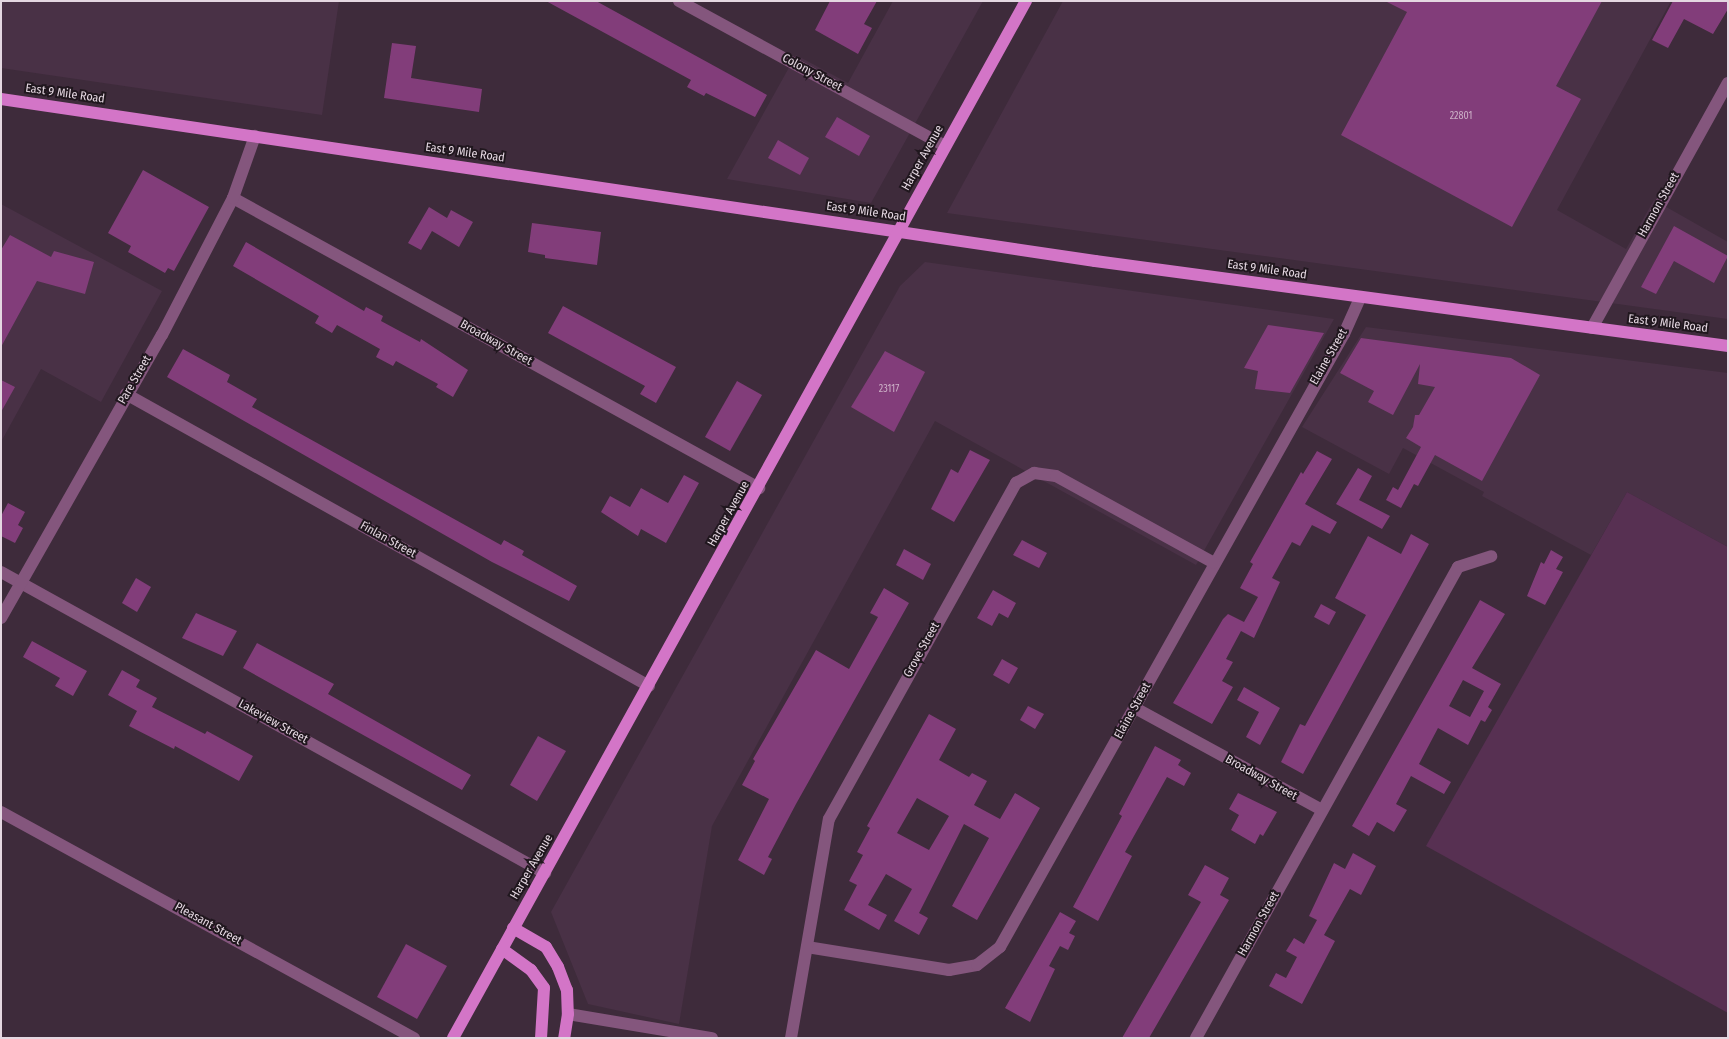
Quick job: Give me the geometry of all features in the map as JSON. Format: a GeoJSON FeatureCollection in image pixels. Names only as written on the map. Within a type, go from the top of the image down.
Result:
{"type":"FeatureCollection","features":[{"type":"Feature","properties":{"kind":"main road","name":"Harper Avenue"},"geometry":{"type":"LineString","coordinates":[[453,1038],[759,488],[1026,1]]}},
{"type":"Feature","properties":{"kind":"main road","name":"East 9 Mile Road"},"geometry":{"type":"LineString","coordinates":[[1,99],[1360,298],[1728,346]]}},
{"type":"Feature","properties":{"kind":"main road"},"geometry":{"type":"LineString","coordinates":[[513,928],[546,947],[563,979],[568,1014],[564,1038]]}},
{"type":"Feature","properties":{"kind":"main road"},"geometry":{"type":"LineString","coordinates":[[502,949],[531,970],[544,988],[541,1038]]}},
{"type":"Feature","properties":{"kind":"street","name":"Colony Street"},"geometry":{"type":"LineString","coordinates":[[679,1],[945,146]]}},
{"type":"Feature","properties":{"kind":"street","name":"Harmon Street"},"geometry":{"type":"LineString","coordinates":[[1592,328],[1728,83]]}},
{"type":"Feature","properties":{"kind":"street","name":"Pare Street"},"geometry":{"type":"LineString","coordinates":[[1,618],[126,394],[162,334],[233,198],[255,136]]}},
{"type":"Feature","properties":{"kind":"street","name":"Broadway Street"},"geometry":{"type":"LineString","coordinates":[[233,198],[759,488]]}},
{"type":"Feature","properties":{"kind":"street","name":"Elaine Street"},"geometry":{"type":"LineString","coordinates":[[807,947],[949,970],[967,968],[986,960],[1009,933],[1214,563],[1344,334],[1360,298]]}},
{"type":"Feature","properties":{"kind":"street","name":"Finlan Street"},"geometry":{"type":"LineString","coordinates":[[126,394],[649,686]]}},
{"type":"Feature","properties":{"kind":"street","name":"Grove Street"},"geometry":{"type":"LineString","coordinates":[[792,1038],[828,819],[1016,483],[1034,473],[1056,476],[1214,563]]}},
{"type":"Feature","properties":{"kind":"street"},"geometry":{"type":"LineString","coordinates":[[1322,810],[1458,568],[1491,556]]}},
{"type":"Feature","properties":{"kind":"street","name":"Lakeview Street"},"geometry":{"type":"LineString","coordinates":[[1,572],[545,872]]}},
{"type":"Feature","properties":{"kind":"street","name":"Broadway Street"},"geometry":{"type":"LineString","coordinates":[[1135,708],[1322,810]]}},
{"type":"Feature","properties":{"kind":"street","name":"Harmon Street"},"geometry":{"type":"LineString","coordinates":[[1196,1038],[1322,810]]}},
{"type":"Feature","properties":{"kind":"street","name":"Pleasant Street"},"geometry":{"type":"LineString","coordinates":[[1,812],[414,1038]]}},
{"type":"Feature","properties":{"kind":"street"},"geometry":{"type":"LineString","coordinates":[[568,1014],[712,1038]]}},
{"type":"Feature","properties":{"kind":"shaded area"},"geometry":{"type":"Polygon","coordinates":[[[1,1],[339,1],[322,115],[1,68],[1,1]]]}},
{"type":"Feature","properties":{"kind":"shaded area"},"geometry":{"type":"Polygon","coordinates":[[[893,1],[983,1],[871,203],[727,179],[796,55],[848,83],[893,1]]]}},
{"type":"Feature","properties":{"kind":"shaded area"},"geometry":{"type":"Polygon","coordinates":[[[1063,1],[1671,1],[1557,210],[1626,249],[1654,200],[1728,242],[1728,319],[947,213],[1063,1]]]}},
{"type":"Feature","properties":{"kind":"shaded area"},"geometry":{"type":"Polygon","coordinates":[[[1,204],[162,291],[101,402],[41,369],[1,442],[1,204]]]}},
{"type":"Feature","properties":{"kind":"shaded area"},"geometry":{"type":"Polygon","coordinates":[[[925,262],[1334,319],[1196,565],[935,421],[712,826],[679,1024],[588,1004],[551,912],[900,286],[925,262]]]}},
{"type":"Feature","properties":{"kind":"shaded area"},"geometry":{"type":"Polygon","coordinates":[[[1366,327],[1728,373],[1728,547],[1627,492],[1591,555],[1482,496],[1484,492],[1403,448],[1389,474],[1302,427],[1366,327]]]}},
{"type":"Feature","properties":{"kind":"shaded area"},"geometry":{"type":"Polygon","coordinates":[[[1627,492],[1728,547],[1728,1013],[1426,846],[1627,492]]]}},
{"type":"Feature","properties":{"kind":"building"},"geometry":{"type":"Polygon","coordinates":[[[546,1],[596,1],[767,95],[755,117],[706,93],[704,96],[687,87],[691,80],[546,1]]]}},
{"type":"Feature","properties":{"kind":"building"},"geometry":{"type":"Polygon","coordinates":[[[830,1],[877,1],[864,24],[872,28],[858,54],[815,30],[830,1]]]}},
{"type":"Feature","properties":{"kind":"building"},"geometry":{"type":"Polygon","coordinates":[[[1385,1],[1602,1],[1556,86],[1581,99],[1512,227],[1341,135],[1407,12],[1385,1]]]}},
{"type":"Feature","properties":{"kind":"building"},"geometry":{"type":"Polygon","coordinates":[[[1673,1],[1728,1],[1728,9],[1713,34],[1684,19],[1668,48],[1652,40],[1673,1]]]}},
{"type":"Feature","properties":{"kind":"building"},"geometry":{"type":"Polygon","coordinates":[[[392,43],[416,46],[411,78],[482,89],[479,112],[384,98],[392,43]]]}},
{"type":"Feature","properties":{"kind":"building"},"geometry":{"type":"Polygon","coordinates":[[[837,117],[870,136],[859,156],[825,137],[837,117]]]}},
{"type":"Feature","properties":{"kind":"building"},"geometry":{"type":"Polygon","coordinates":[[[778,140],[809,158],[800,175],[768,158],[778,140]]]}},
{"type":"Feature","properties":{"kind":"building"},"geometry":{"type":"Polygon","coordinates":[[[143,170],[209,207],[174,271],[168,268],[165,273],[128,252],[131,246],[108,233],[143,170]]]}},
{"type":"Feature","properties":{"kind":"building"},"geometry":{"type":"Polygon","coordinates":[[[429,207],[447,218],[451,210],[473,222],[459,247],[432,231],[421,250],[408,243],[429,207]]]}},
{"type":"Feature","properties":{"kind":"building"},"geometry":{"type":"Polygon","coordinates":[[[532,223],[601,232],[597,265],[545,258],[545,255],[528,252],[532,223]]]}},
{"type":"Feature","properties":{"kind":"building"},"geometry":{"type":"Polygon","coordinates":[[[1674,226],[1728,256],[1714,283],[1674,261],[1656,294],[1641,287],[1674,226]]]}},
{"type":"Feature","properties":{"kind":"building"},"geometry":{"type":"Polygon","coordinates":[[[10,235],[51,257],[54,251],[94,262],[85,294],[37,281],[1,347],[1,250],[10,235]]]}},
{"type":"Feature","properties":{"kind":"building"},"geometry":{"type":"Polygon","coordinates":[[[246,242],[364,311],[366,307],[383,316],[381,321],[420,342],[421,339],[468,370],[453,397],[436,387],[438,384],[396,361],[393,366],[376,357],[380,349],[337,325],[332,333],[315,323],[319,316],[233,266],[246,242]]]}},
{"type":"Feature","properties":{"kind":"building"},"geometry":{"type":"Polygon","coordinates":[[[563,306],[676,367],[656,403],[640,394],[645,386],[548,333],[563,306]]]}},
{"type":"Feature","properties":{"kind":"building"},"geometry":{"type":"Polygon","coordinates":[[[1268,325],[1324,333],[1290,393],[1255,389],[1258,371],[1244,368],[1268,325]]]}},
{"type":"Feature","properties":{"kind":"building"},"geometry":{"type":"Polygon","coordinates":[[[1361,338],[1511,358],[1540,375],[1482,481],[1435,455],[1418,486],[1414,484],[1401,508],[1386,500],[1393,487],[1398,490],[1421,447],[1406,438],[1413,427],[1415,415],[1419,415],[1435,387],[1418,384],[1420,364],[1393,415],[1368,402],[1374,391],[1340,373],[1361,338]]]}},
{"type":"Feature","properties":{"kind":"building"},"geometry":{"type":"Polygon","coordinates":[[[183,349],[230,375],[227,382],[257,399],[252,407],[501,545],[504,540],[524,551],[522,555],[577,586],[569,601],[492,562],[167,377],[183,349]]]}},
{"type":"Feature","properties":{"kind":"building"},"geometry":{"type":"Polygon","coordinates":[[[885,351],[925,372],[894,432],[851,407],[885,351]]]}},
{"type":"Feature","properties":{"kind":"building"},"geometry":{"type":"Polygon","coordinates":[[[1,380],[15,387],[1,412],[1,380]]]}},
{"type":"Feature","properties":{"kind":"building"},"geometry":{"type":"Polygon","coordinates":[[[737,381],[762,395],[730,451],[705,437],[737,381]]]}},
{"type":"Feature","properties":{"kind":"building"},"geometry":{"type":"Polygon","coordinates":[[[970,450],[990,460],[954,522],[931,509],[951,469],[958,473],[970,450]]]}},
{"type":"Feature","properties":{"kind":"building"},"geometry":{"type":"Polygon","coordinates":[[[1317,451],[1332,459],[1305,504],[1337,522],[1330,534],[1312,525],[1300,546],[1292,542],[1272,578],[1280,582],[1254,638],[1241,631],[1226,659],[1233,662],[1222,681],[1233,687],[1212,724],[1173,703],[1223,619],[1228,614],[1244,622],[1258,597],[1240,588],[1253,564],[1250,562],[1301,472],[1303,474],[1317,451]]]}},
{"type":"Feature","properties":{"kind":"building"},"geometry":{"type":"Polygon","coordinates":[[[1358,468],[1372,476],[1359,500],[1390,516],[1382,529],[1336,504],[1358,468]]]}},
{"type":"Feature","properties":{"kind":"building"},"geometry":{"type":"Polygon","coordinates":[[[684,475],[699,483],[666,543],[641,529],[638,536],[601,512],[610,496],[630,507],[641,488],[668,503],[684,475]]]}},
{"type":"Feature","properties":{"kind":"building"},"geometry":{"type":"Polygon","coordinates":[[[8,503],[25,512],[18,525],[23,528],[15,543],[1,536],[1,516],[8,503]]]}},
{"type":"Feature","properties":{"kind":"building"},"geometry":{"type":"Polygon","coordinates":[[[1411,534],[1429,544],[1303,774],[1281,762],[1300,724],[1305,726],[1366,615],[1335,598],[1368,536],[1401,554],[1411,534]]]}},
{"type":"Feature","properties":{"kind":"building"},"geometry":{"type":"Polygon","coordinates":[[[1022,540],[1047,553],[1039,568],[1013,555],[1022,540]]]}},
{"type":"Feature","properties":{"kind":"building"},"geometry":{"type":"Polygon","coordinates":[[[904,549],[931,564],[923,580],[896,565],[904,549]]]}},
{"type":"Feature","properties":{"kind":"building"},"geometry":{"type":"Polygon","coordinates":[[[1551,550],[1563,557],[1556,569],[1563,572],[1545,605],[1527,596],[1541,562],[1544,564],[1551,550]]]}},
{"type":"Feature","properties":{"kind":"building"},"geometry":{"type":"Polygon","coordinates":[[[136,578],[151,587],[137,612],[122,603],[136,578]]]}},
{"type":"Feature","properties":{"kind":"building"},"geometry":{"type":"Polygon","coordinates":[[[884,588],[909,603],[796,804],[768,857],[772,859],[764,875],[738,860],[769,799],[742,785],[755,761],[753,759],[816,650],[849,669],[878,617],[870,613],[884,588]]]}},
{"type":"Feature","properties":{"kind":"building"},"geometry":{"type":"Polygon","coordinates":[[[993,590],[1016,603],[1008,618],[999,613],[992,626],[977,618],[993,590]]]}},
{"type":"Feature","properties":{"kind":"building"},"geometry":{"type":"Polygon","coordinates":[[[1480,600],[1505,614],[1472,668],[1501,684],[1488,707],[1492,710],[1485,722],[1481,720],[1468,745],[1438,728],[1419,764],[1451,782],[1444,794],[1411,776],[1396,804],[1407,810],[1394,832],[1377,822],[1369,836],[1352,826],[1480,600]],[[1463,680],[1449,706],[1470,717],[1484,691],[1463,680]]]}},
{"type":"Feature","properties":{"kind":"building"},"geometry":{"type":"Polygon","coordinates":[[[1321,604],[1336,612],[1329,625],[1314,617],[1321,604]]]}},
{"type":"Feature","properties":{"kind":"building"},"geometry":{"type":"Polygon","coordinates":[[[196,613],[237,631],[223,656],[182,638],[196,613]]]}},
{"type":"Feature","properties":{"kind":"building"},"geometry":{"type":"Polygon","coordinates":[[[32,641],[87,671],[73,696],[55,686],[60,678],[23,657],[32,641]]]}},
{"type":"Feature","properties":{"kind":"building"},"geometry":{"type":"Polygon","coordinates":[[[257,643],[334,684],[328,694],[471,775],[462,790],[243,668],[257,643]]]}},
{"type":"Feature","properties":{"kind":"building"},"geometry":{"type":"Polygon","coordinates":[[[1002,659],[1018,668],[1009,684],[993,675],[1002,659]]]}},
{"type":"Feature","properties":{"kind":"building"},"geometry":{"type":"Polygon","coordinates":[[[122,670],[140,680],[136,687],[157,698],[152,707],[205,734],[207,731],[253,756],[239,781],[175,746],[174,749],[129,726],[137,711],[108,695],[122,670]]]}},
{"type":"Feature","properties":{"kind":"building"},"geometry":{"type":"Polygon","coordinates":[[[1244,687],[1280,708],[1260,745],[1246,737],[1259,712],[1237,700],[1244,687]]]}},
{"type":"Feature","properties":{"kind":"building"},"geometry":{"type":"Polygon","coordinates":[[[1028,706],[1044,714],[1035,729],[1020,720],[1028,706]]]}},
{"type":"Feature","properties":{"kind":"building"},"geometry":{"type":"Polygon","coordinates":[[[929,714],[956,729],[939,760],[969,777],[972,773],[987,781],[974,805],[1000,819],[1015,793],[1040,808],[977,920],[952,906],[989,838],[964,824],[919,913],[928,918],[919,935],[894,921],[912,889],[886,874],[868,905],[887,915],[879,930],[844,910],[857,885],[849,881],[863,855],[857,852],[870,828],[867,826],[929,714]],[[917,798],[897,833],[929,850],[949,816],[917,798]]]}},
{"type":"Feature","properties":{"kind":"building"},"geometry":{"type":"Polygon","coordinates":[[[538,736],[566,751],[537,801],[510,785],[538,736]]]}},
{"type":"Feature","properties":{"kind":"building"},"geometry":{"type":"Polygon","coordinates":[[[1155,746],[1181,760],[1178,765],[1191,773],[1184,786],[1167,777],[1125,852],[1132,856],[1098,921],[1073,907],[1122,816],[1119,814],[1155,746]]]}},
{"type":"Feature","properties":{"kind":"building"},"geometry":{"type":"Polygon","coordinates":[[[1238,793],[1277,812],[1263,836],[1260,834],[1255,844],[1231,830],[1239,815],[1229,809],[1238,793]]]}},
{"type":"Feature","properties":{"kind":"building"},"geometry":{"type":"Polygon","coordinates":[[[1353,853],[1376,866],[1361,895],[1350,889],[1324,935],[1335,941],[1302,1004],[1269,986],[1276,973],[1286,978],[1297,957],[1286,951],[1294,938],[1304,944],[1317,920],[1309,916],[1334,863],[1345,869],[1353,853]]]}},
{"type":"Feature","properties":{"kind":"building"},"geometry":{"type":"Polygon","coordinates":[[[1205,865],[1229,878],[1220,895],[1229,900],[1149,1038],[1122,1038],[1201,902],[1188,895],[1205,865]]]}},
{"type":"Feature","properties":{"kind":"building"},"geometry":{"type":"Polygon","coordinates":[[[1060,912],[1076,921],[1069,933],[1075,936],[1068,950],[1060,946],[1049,966],[1055,969],[1030,1022],[1005,1008],[1060,912]]]}},
{"type":"Feature","properties":{"kind":"building"},"geometry":{"type":"Polygon","coordinates":[[[406,944],[447,966],[417,1019],[377,997],[406,944]]]}}]}
